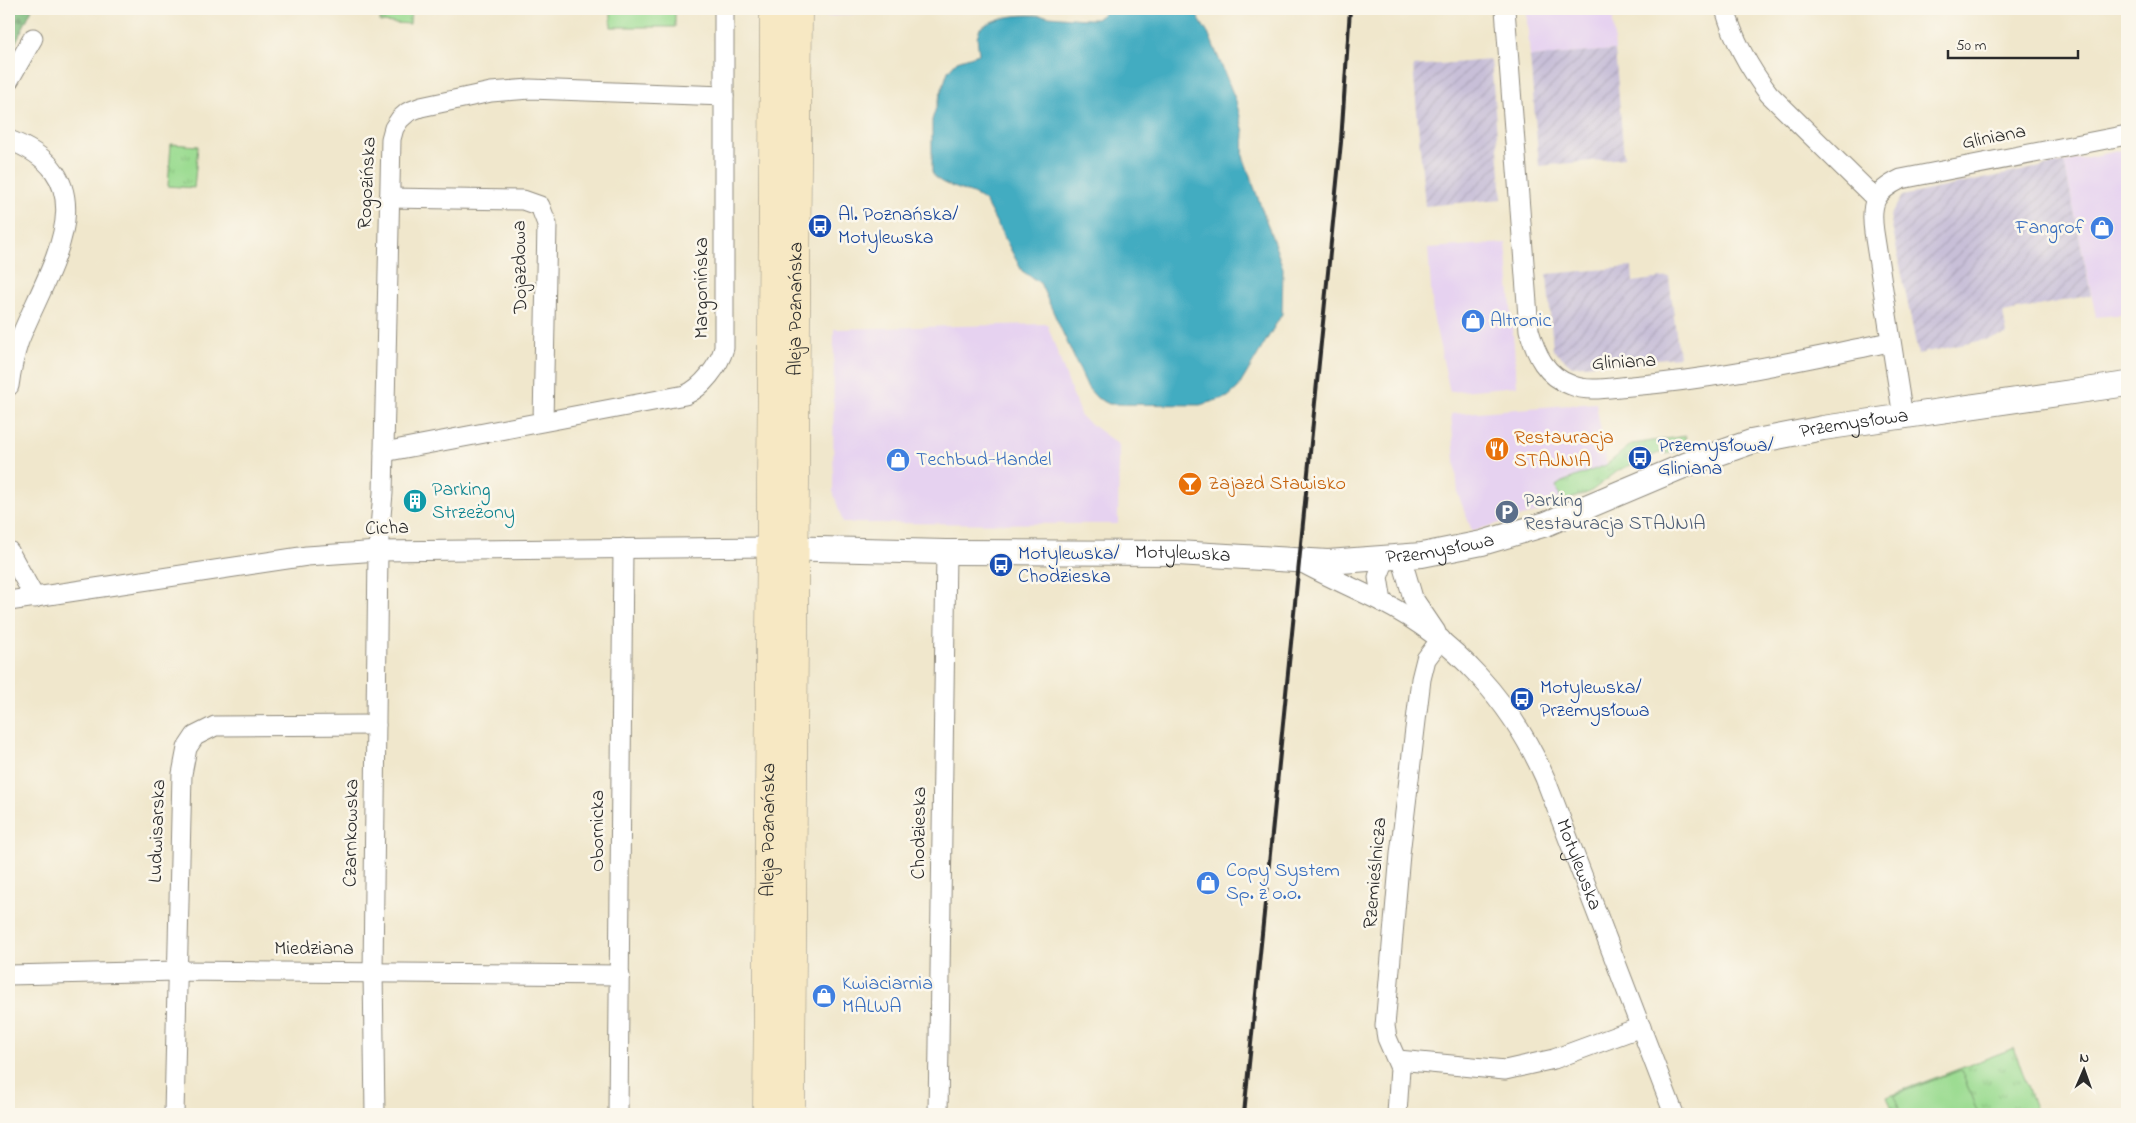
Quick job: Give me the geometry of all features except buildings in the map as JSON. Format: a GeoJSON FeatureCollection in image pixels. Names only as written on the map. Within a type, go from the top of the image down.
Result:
{"type":"FeatureCollection","features":[{"type":"Feature","properties":{"kind":"main road","name":"Aleja Poznańska"},"geometry":{"type":"LineString","coordinates":[[774,9],[791,1114]]}},
{"type":"Feature","properties":{"kind":"main road","name":"Aleja Poznańska"},"geometry":{"type":"LineString","coordinates":[[768,1114],[798,9]]}},
{"type":"Feature","properties":{"kind":"street","name":"Margonińska"},"geometry":{"type":"LineString","coordinates":[[384,452],[685,395],[698,388],[722,355],[724,9]]}},
{"type":"Feature","properties":{"kind":"street","name":"Gliniana"},"geometry":{"type":"LineString","coordinates":[[1505,9],[1530,330],[1535,350],[1554,376],[1572,386],[1592,389],[1687,382],[1890,342]]}},
{"type":"Feature","properties":{"kind":"street"},"geometry":{"type":"LineString","coordinates":[[1725,9],[1739,49],[1755,76],[1769,94],[1876,198],[1872,213],[1890,342],[1903,417]]}},
{"type":"Feature","properties":{"kind":"street"},"geometry":{"type":"LineString","coordinates":[[9,80],[33,38]]}},
{"type":"Feature","properties":{"kind":"street","name":"Rogozińska"},"geometry":{"type":"LineString","coordinates":[[378,551],[384,452],[388,198],[391,139],[394,128],[408,112],[421,107],[491,92],[530,89],[724,96]]}},
{"type":"Feature","properties":{"kind":"street","name":"Gliniana"},"geometry":{"type":"LineString","coordinates":[[1876,198],[1887,186],[1901,179],[2127,135]]}},
{"type":"Feature","properties":{"kind":"street"},"geometry":{"type":"LineString","coordinates":[[9,140],[30,149],[51,166],[62,189],[65,209],[61,243],[55,262],[18,343],[9,386]]}},
{"type":"Feature","properties":{"kind":"street","name":"Dojazdowa"},"geometry":{"type":"LineString","coordinates":[[388,198],[523,200],[540,206],[547,224],[544,421]]}},
{"type":"Feature","properties":{"kind":"street","name":"Przemysłowa"},"geometry":{"type":"LineString","coordinates":[[1299,561],[1393,558],[1461,548],[1546,524],[1688,464],[1752,442],[1823,428],[2127,384]]}},
{"type":"Feature","properties":{"kind":"street","name":"Obornicka"},"geometry":{"type":"LineString","coordinates":[[618,1114],[623,548]]}},
{"type":"Feature","properties":{"kind":"street","name":"Cicha"},"geometry":{"type":"LineString","coordinates":[[9,601],[308,556],[378,551],[782,548]]}},
{"type":"Feature","properties":{"kind":"street","name":"Motylewska"},"geometry":{"type":"LineString","coordinates":[[782,548],[946,552],[1177,553],[1232,555],[1299,561],[1325,576],[1382,602],[1441,639]]}},
{"type":"Feature","properties":{"kind":"street"},"geometry":{"type":"LineString","coordinates":[[9,551],[36,598]]}},
{"type":"Feature","properties":{"kind":"street","name":"Czarnkowska"},"geometry":{"type":"LineString","coordinates":[[375,1114],[373,972],[378,551]]}},
{"type":"Feature","properties":{"kind":"street","name":"Chodzieska"},"geometry":{"type":"LineString","coordinates":[[938,1114],[946,552]]}},
{"type":"Feature","properties":{"kind":"street","name":"Motylewska"},"geometry":{"type":"LineString","coordinates":[[1393,558],[1413,598],[1441,639],[1496,695],[1539,764],[1674,1114]]}},
{"type":"Feature","properties":{"kind":"street"},"geometry":{"type":"LineString","coordinates":[[1382,602],[1378,577],[1393,558]]}},
{"type":"Feature","properties":{"kind":"street","name":"Rzemieślnicza"},"geometry":{"type":"LineString","coordinates":[[1397,1114],[1400,1079],[1398,1060],[1387,1038],[1385,1026],[1400,854],[1421,679],[1426,659],[1441,639]]}},
{"type":"Feature","properties":{"kind":"street","name":"Ludwisarska"},"geometry":{"type":"LineString","coordinates":[[174,1114],[182,774],[187,748],[195,736],[205,729],[229,724],[376,725]]}},
{"type":"Feature","properties":{"kind":"street","name":"Miedziana"},"geometry":{"type":"LineString","coordinates":[[9,974],[177,971],[620,975]]}},
{"type":"Feature","properties":{"kind":"street"},"geometry":{"type":"LineString","coordinates":[[1398,1060],[1505,1070],[1554,1059],[1641,1027]]}},
{"type":"Feature","properties":{"kind":"shaded area"},"geometry":{"type":"Polygon","coordinates":[[[825,9],[903,9],[825,17],[825,9]]]}},
{"type":"Feature","properties":{"kind":"shaded area"},"geometry":{"type":"Polygon","coordinates":[[[1526,9],[1612,9],[1615,50],[1530,57],[1526,9]]]}},
{"type":"Feature","properties":{"kind":"shaded area"},"geometry":{"type":"Polygon","coordinates":[[[1615,50],[1624,158],[1539,166],[1530,57],[1615,50]]]}},
{"type":"Feature","properties":{"kind":"shaded area"},"geometry":{"type":"Polygon","coordinates":[[[1491,60],[1502,199],[1425,206],[1413,66],[1491,60]]]}},
{"type":"Feature","properties":{"kind":"shaded area","name":"Fangrof"},"geometry":{"type":"Polygon","coordinates":[[[2127,149],[2127,314],[2096,317],[2064,162],[2127,149]]]}},
{"type":"Feature","properties":{"kind":"shaded area"},"geometry":{"type":"Polygon","coordinates":[[[2064,162],[2091,295],[2003,313],[2007,335],[1918,354],[1890,216],[1902,196],[2064,162]]]}},
{"type":"Feature","properties":{"kind":"shaded area"},"geometry":{"type":"Polygon","coordinates":[[[1506,243],[1517,386],[1450,392],[1433,315],[1428,248],[1506,243]]]}},
{"type":"Feature","properties":{"kind":"shaded area"},"geometry":{"type":"Polygon","coordinates":[[[1632,267],[1633,282],[1669,277],[1679,357],[1572,366],[1553,350],[1547,274],[1632,267]]]}},
{"type":"Feature","properties":{"kind":"shaded area"},"geometry":{"type":"Polygon","coordinates":[[[1047,324],[1081,417],[1119,445],[1118,524],[843,523],[833,491],[834,329],[1047,324]]]}},
{"type":"Feature","properties":{"kind":"shaded area"},"geometry":{"type":"Polygon","coordinates":[[[1596,403],[1609,477],[1590,492],[1542,511],[1472,531],[1458,494],[1451,414],[1596,403]]]}},
{"type":"Feature","properties":{"kind":"green space"},"geometry":{"type":"Polygon","coordinates":[[[9,9],[32,9],[9,56],[9,9]]]}},
{"type":"Feature","properties":{"kind":"green space"},"geometry":{"type":"Polygon","coordinates":[[[381,9],[411,9],[410,24],[380,22],[381,9]]]}},
{"type":"Feature","properties":{"kind":"green space"},"geometry":{"type":"Polygon","coordinates":[[[611,9],[675,9],[675,27],[611,27],[611,9]]]}},
{"type":"Feature","properties":{"kind":"green space"},"geometry":{"type":"Polygon","coordinates":[[[171,144],[198,146],[194,188],[168,186],[171,144]]]}},
{"type":"Feature","properties":{"kind":"green space"},"geometry":{"type":"Polygon","coordinates":[[[1686,436],[1682,450],[1666,454],[1666,450],[1619,470],[1590,492],[1562,502],[1556,486],[1606,465],[1632,444],[1686,436]]]}},
{"type":"Feature","properties":{"kind":"green space"},"geometry":{"type":"Polygon","coordinates":[[[2014,1048],[2037,1114],[1894,1114],[1887,1096],[2014,1048]]]}},
{"type":"Feature","properties":{"kind":"green space"},"geometry":{"type":"Polygon","coordinates":[[[1961,1070],[1978,1114],[1901,1114],[1894,1095],[1961,1070]]]}},
{"type":"Feature","properties":{"kind":"water"},"geometry":{"type":"Polygon","coordinates":[[[1109,9],[1193,9],[1210,37],[1236,101],[1244,132],[1243,156],[1283,268],[1282,314],[1238,388],[1228,397],[1200,405],[1109,404],[1097,398],[1088,388],[1040,283],[1022,271],[986,203],[973,194],[941,181],[935,177],[932,171],[932,120],[948,71],[957,61],[979,54],[977,37],[980,28],[993,21],[1022,15],[1096,19],[1109,9]]]}},
{"type":"Feature","properties":{"kind":"railway"},"geometry":{"type":"LineString","coordinates":[[1244,1114],[1341,142],[1350,9]]}},
{"type":"Feature","properties":{"kind":"place","name":"Al. Poznańska/ Motylewska"},"geometry":{"type":"Point","coordinates":[820,226]}},
{"type":"Feature","properties":{"kind":"place","name":"Fangrof"},"geometry":{"type":"Point","coordinates":[2102,228]}},
{"type":"Feature","properties":{"kind":"place","name":"Altronic"},"geometry":{"type":"Point","coordinates":[1473,321]}},
{"type":"Feature","properties":{"kind":"place","name":"Restauracja STAJNIA"},"geometry":{"type":"Point","coordinates":[1497,449]}},
{"type":"Feature","properties":{"kind":"place","name":"Przemysłowa/ Gliniana"},"geometry":{"type":"Point","coordinates":[1640,458]}},
{"type":"Feature","properties":{"kind":"place","name":"Techbud-Handel"},"geometry":{"type":"Point","coordinates":[898,460]}},
{"type":"Feature","properties":{"kind":"place","name":"Zajazd Stawisko"},"geometry":{"type":"Point","coordinates":[1190,484]}},
{"type":"Feature","properties":{"kind":"place","name":"Parking Strzeżony"},"geometry":{"type":"Point","coordinates":[415,501]}},
{"type":"Feature","properties":{"kind":"place","name":"Parking Restauracja STAJNIA"},"geometry":{"type":"Point","coordinates":[1507,512]}},
{"type":"Feature","properties":{"kind":"place","name":"Motylewska/ Chodzieska"},"geometry":{"type":"Point","coordinates":[1001,565]}},
{"type":"Feature","properties":{"kind":"place","name":"Motylewska/ Przemysłowa"},"geometry":{"type":"Point","coordinates":[1522,699]}},
{"type":"Feature","properties":{"kind":"place","name":"Copy System Sp. z o.o."},"geometry":{"type":"Point","coordinates":[1208,883]}},
{"type":"Feature","properties":{"kind":"place","name":"Kwiaciarnia MALWA"},"geometry":{"type":"Point","coordinates":[824,996]}}]}
